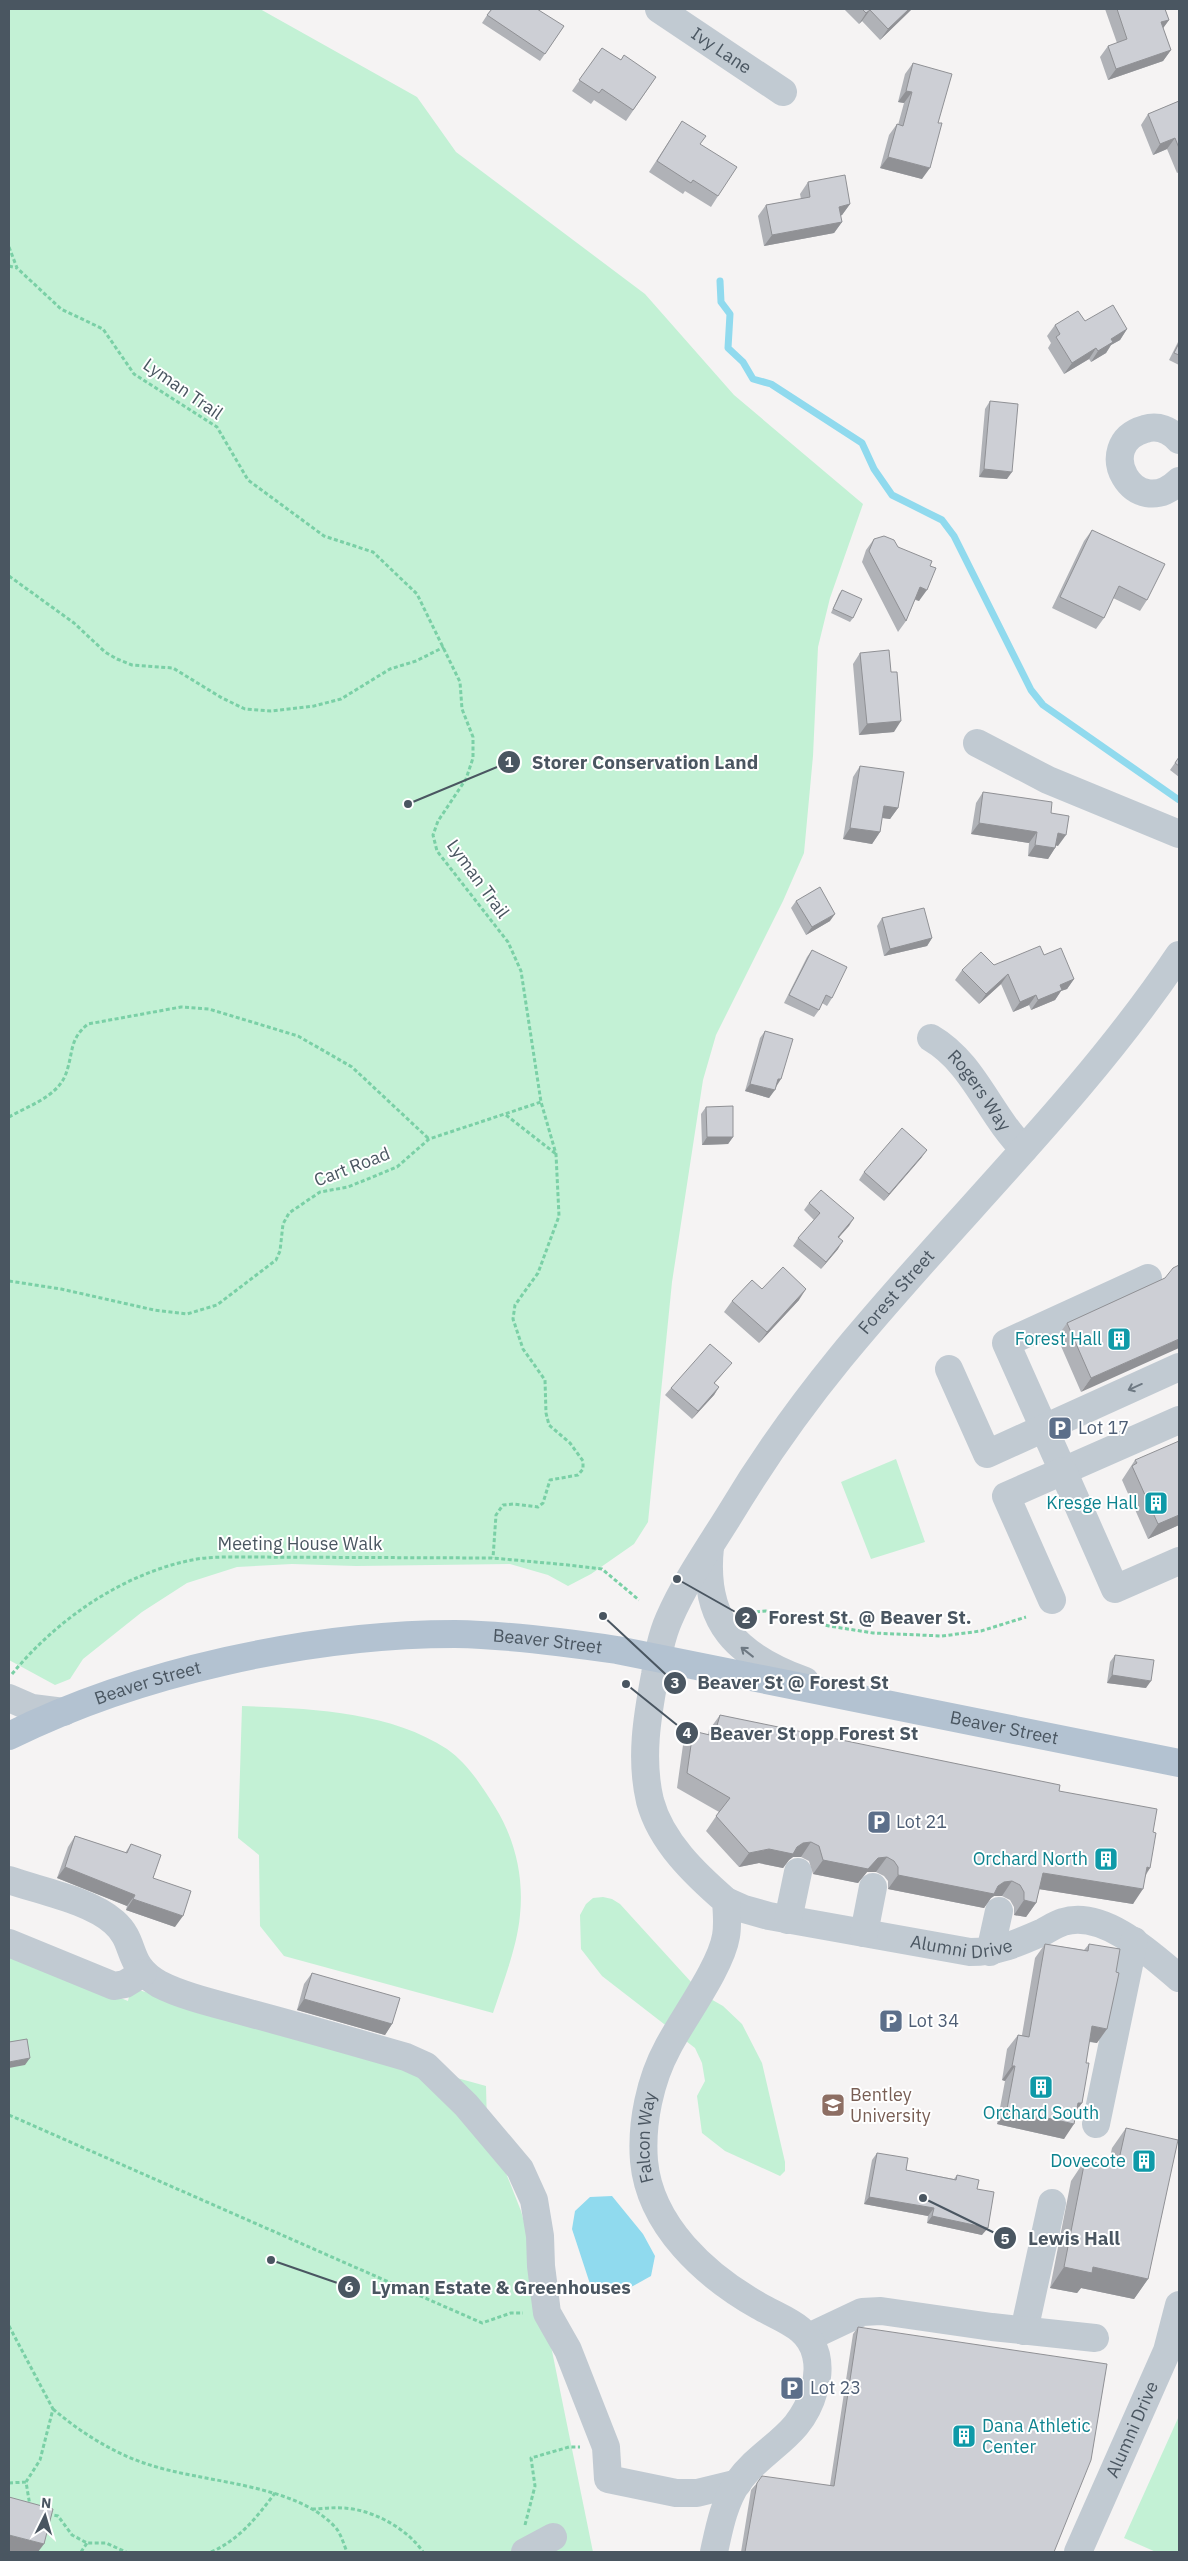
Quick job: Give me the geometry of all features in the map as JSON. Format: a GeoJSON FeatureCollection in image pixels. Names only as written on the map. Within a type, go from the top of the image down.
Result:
{"type":"FeatureCollection","features":[{"type":"Feature","properties":{"kind":"main road","name":"Beaver Street"},"geometry":{"type":"LineString","coordinates":[[9,1736],[64,1712],[144,1684],[223,1663],[325,1644],[389,1637],[458,1634],[579,1644],[658,1658],[1179,1763]]}},
{"type":"Feature","properties":{"kind":"street","name":"Ivy Lane"},"geometry":{"type":"LineString","coordinates":[[659,9],[783,92]]}},
{"type":"Feature","properties":{"kind":"street"},"geometry":{"type":"LineString","coordinates":[[1179,440],[1170,431],[1159,428],[1137,431],[1128,438],[1120,458],[1120,468],[1125,478],[1141,492],[1162,493],[1179,481]]}},
{"type":"Feature","properties":{"kind":"street"},"geometry":{"type":"LineString","coordinates":[[977,743],[1000,757],[1048,780],[1179,834]]}},
{"type":"Feature","properties":{"kind":"street","name":"Forest Street"},"geometry":{"type":"LineString","coordinates":[[658,1658],[670,1617],[711,1545],[776,1443],[829,1371],[1110,1050],[1179,955]]}},
{"type":"Feature","properties":{"kind":"street","name":"Rogers Way"},"geometry":{"type":"LineString","coordinates":[[931,1038],[948,1049],[962,1064],[1003,1125],[1024,1149]]}},
{"type":"Feature","properties":{"kind":"street"},"geometry":{"type":"LineString","coordinates":[[1148,1278],[1006,1342],[1115,1589],[1179,1561]]}},
{"type":"Feature","properties":{"kind":"street"},"geometry":{"type":"LineString","coordinates":[[949,1369],[987,1454],[1179,1367]]}},
{"type":"Feature","properties":{"kind":"street"},"geometry":{"type":"LineString","coordinates":[[1052,1600],[1006,1496],[1179,1420]]}},
{"type":"Feature","properties":{"kind":"street"},"geometry":{"type":"LineString","coordinates":[[711,1545],[708,1569],[710,1594],[722,1625],[735,1641],[755,1658],[772,1667],[856,1698]]}},
{"type":"Feature","properties":{"kind":"street"},"geometry":{"type":"LineString","coordinates":[[658,1658],[646,1717],[644,1748],[646,1778],[651,1804],[662,1830],[678,1854],[697,1876],[726,1901]]}},
{"type":"Feature","properties":{"kind":"street"},"geometry":{"type":"LineString","coordinates":[[9,1698],[32,1708],[64,1712]]}},
{"type":"Feature","properties":{"kind":"street"},"geometry":{"type":"LineString","coordinates":[[788,1920],[798,1872]]}},
{"type":"Feature","properties":{"kind":"street"},"geometry":{"type":"LineString","coordinates":[[9,1880],[76,1902],[114,1922],[126,1936],[135,1963],[143,1973],[161,1984],[216,2003],[406,2056],[426,2066],[466,2105],[520,2169],[534,2200],[540,2236],[541,2266],[547,2313],[568,2350],[606,2447],[608,2479],[676,2493],[696,2493],[738,2483]]}},
{"type":"Feature","properties":{"kind":"street"},"geometry":{"type":"LineString","coordinates":[[864,1933],[873,1887]]}},
{"type":"Feature","properties":{"kind":"street","name":"Alumni Drive"},"geometry":{"type":"LineString","coordinates":[[726,1901],[744,1909],[788,1920],[970,1952],[990,1952],[1010,1947],[1064,1921],[1080,1920],[1117,1930],[1134,1941],[1179,1978]]}},
{"type":"Feature","properties":{"kind":"street","name":"Falcon Way"},"geometry":{"type":"LineString","coordinates":[[726,1901],[726,1937],[719,1958],[667,2049],[652,2085],[645,2124],[644,2162],[652,2195],[667,2227],[692,2255],[727,2286],[760,2307],[791,2322],[809,2337]]}},
{"type":"Feature","properties":{"kind":"street"},"geometry":{"type":"LineString","coordinates":[[990,1952],[999,1912]]}},
{"type":"Feature","properties":{"kind":"street"},"geometry":{"type":"LineString","coordinates":[[1096,2124],[1134,1941]]}},
{"type":"Feature","properties":{"kind":"street"},"geometry":{"type":"LineString","coordinates":[[9,1943],[114,1986],[126,1984],[143,1973]]}},
{"type":"Feature","properties":{"kind":"street"},"geometry":{"type":"LineString","coordinates":[[1024,2331],[1052,2203]]}},
{"type":"Feature","properties":{"kind":"street","name":"Alumni Drive"},"geometry":{"type":"LineString","coordinates":[[1078,2552],[1167,2351],[1179,2305]]}},
{"type":"Feature","properties":{"kind":"street"},"geometry":{"type":"LineString","coordinates":[[714,2552],[719,2528],[738,2483],[799,2424],[811,2402],[818,2375],[816,2355],[809,2337],[862,2312],[881,2310],[1024,2331],[1095,2338]]}},
{"type":"Feature","properties":{"kind":"street"},"geometry":{"type":"LineString","coordinates":[[524,2540],[553,2538]]}},
{"type":"Feature","properties":{"kind":"path","name":"Lyman Trail"},"geometry":{"type":"LineString","coordinates":[[9,247],[17,268],[61,309],[103,329],[134,374],[217,426],[248,480],[324,536],[373,552],[418,594],[460,682],[462,709],[473,737],[473,758],[466,779],[438,821],[433,835],[437,851],[508,942],[521,971],[542,1102],[556,1154],[559,1216],[538,1273],[515,1305],[513,1319],[523,1349],[544,1380],[546,1412],[549,1425],[570,1443],[583,1461],[584,1469],[578,1475],[550,1480],[542,1503],[538,1507],[514,1504],[503,1506],[496,1515],[493,1558]]}},
{"type":"Feature","properties":{"kind":"path","name":"Lyman Trail"},"geometry":{"type":"LineString","coordinates":[[9,266],[17,268]]}},
{"type":"Feature","properties":{"kind":"path"},"geometry":{"type":"LineString","coordinates":[[9,576],[74,623],[104,652],[132,665],[173,668],[222,698],[245,709],[271,711],[314,706],[341,698],[390,669],[416,661],[444,648]]}},
{"type":"Feature","properties":{"kind":"path"},"geometry":{"type":"LineString","coordinates":[[9,1117],[52,1093],[64,1077],[76,1033],[88,1024],[181,1007],[209,1009],[298,1036],[352,1067],[429,1139]]}},
{"type":"Feature","properties":{"kind":"path","name":"Cart Road"},"geometry":{"type":"LineString","coordinates":[[9,1282],[61,1289],[154,1310],[187,1314],[217,1305],[276,1260],[280,1251],[283,1224],[289,1213],[320,1192],[348,1187],[398,1167],[429,1139],[542,1102]]}},
{"type":"Feature","properties":{"kind":"path"},"geometry":{"type":"LineString","coordinates":[[506,1115],[556,1154]]}},
{"type":"Feature","properties":{"kind":"path","name":"Meeting House Walk"},"geometry":{"type":"LineString","coordinates":[[9,1679],[26,1657],[63,1624],[112,1591],[165,1567],[198,1559],[236,1557],[493,1558],[602,1569],[639,1600]]}},
{"type":"Feature","properties":{"kind":"path"},"geometry":{"type":"LineString","coordinates":[[736,1616],[746,1612],[766,1611],[829,1626],[873,1633],[942,1636],[981,1631],[1026,1616]]}},
{"type":"Feature","properties":{"kind":"path"},"geometry":{"type":"LineString","coordinates":[[9,2115],[482,2323],[511,2313],[547,2313]]}},
{"type":"Feature","properties":{"kind":"path"},"geometry":{"type":"LineString","coordinates":[[9,2326],[52,2409],[81,2432],[146,2464],[275,2492],[311,2509],[337,2528],[347,2552]]}},
{"type":"Feature","properties":{"kind":"path"},"geometry":{"type":"LineString","coordinates":[[23,2508],[30,2509],[26,2482],[40,2460],[52,2409]]}},
{"type":"Feature","properties":{"kind":"path"},"geometry":{"type":"LineString","coordinates":[[524,2540],[535,2486],[532,2458],[569,2447],[606,2447]]}},
{"type":"Feature","properties":{"kind":"path"},"geometry":{"type":"LineString","coordinates":[[9,2483],[26,2482]]}},
{"type":"Feature","properties":{"kind":"path"},"geometry":{"type":"LineString","coordinates":[[210,2552],[221,2548],[251,2525],[275,2492]]}},
{"type":"Feature","properties":{"kind":"path"},"geometry":{"type":"LineString","coordinates":[[311,2509],[344,2508],[372,2514],[401,2530],[423,2552]]}},
{"type":"Feature","properties":{"kind":"path"},"geometry":{"type":"LineString","coordinates":[[40,2512],[58,2516],[72,2534],[87,2543],[106,2543],[126,2552]]}},
{"type":"Feature","properties":{"kind":"path"},"geometry":{"type":"LineString","coordinates":[[81,2552],[87,2543]]}},
{"type":"Feature","properties":{"kind":"path"},"geometry":{"type":"LineString","coordinates":[[221,2548],[222,2552]]}},
{"type":"Feature","properties":{"kind":"green space"},"geometry":{"type":"Polygon","coordinates":[[[9,9],[260,9],[417,97],[456,152],[645,294],[734,395],[863,504],[830,598],[818,647],[813,756],[804,853],[783,901],[716,1035],[703,1080],[672,1282],[648,1522],[634,1544],[591,1574],[568,1586],[548,1575],[510,1564],[356,1566],[292,1564],[237,1567],[187,1583],[142,1612],[83,1659],[70,1679],[55,1685],[9,1660],[9,9]]]}},
{"type":"Feature","properties":{"kind":"green space"},"geometry":{"type":"Polygon","coordinates":[[[896,1459],[925,1542],[871,1559],[841,1482],[896,1459]]]}},
{"type":"Feature","properties":{"kind":"green space"},"geometry":{"type":"Polygon","coordinates":[[[242,1706],[320,1710],[374,1719],[424,1736],[447,1749],[474,1775],[495,1807],[508,1832],[513,1845],[521,1887],[520,1915],[516,1940],[493,2013],[284,1956],[260,1926],[259,1855],[238,1838],[242,1706]]]}},
{"type":"Feature","properties":{"kind":"green space"},"geometry":{"type":"Polygon","coordinates":[[[603,1897],[612,1899],[620,1904],[702,1994],[723,2006],[742,2024],[762,2063],[785,2162],[785,2171],[780,2176],[725,2151],[702,2133],[697,2096],[705,2081],[702,2063],[695,2048],[602,1976],[581,1949],[580,1915],[586,1904],[593,1898],[603,1897]]]}},
{"type":"Feature","properties":{"kind":"green space"},"geometry":{"type":"Polygon","coordinates":[[[9,1953],[128,2001],[131,1988],[486,2086],[487,2125],[521,2211],[530,2243],[593,2552],[9,2552],[9,1953]]]}},
{"type":"Feature","properties":{"kind":"green space"},"geometry":{"type":"Polygon","coordinates":[[[1179,2416],[1179,2552],[1156,2552],[1124,2538],[1179,2416]]]}},
{"type":"Feature","properties":{"kind":"water"},"geometry":{"type":"Polygon","coordinates":[[[612,2196],[643,2234],[655,2256],[651,2276],[629,2288],[608,2291],[591,2287],[572,2229],[575,2211],[590,2197],[612,2196]]]}},
{"type":"Feature","properties":{"kind":"building"},"geometry":{"type":"Polygon","coordinates":[[[492,9],[537,9],[564,26],[545,54],[487,15],[492,9]]]}},
{"type":"Feature","properties":{"kind":"building"},"geometry":{"type":"Polygon","coordinates":[[[862,9],[909,9],[888,29],[870,10],[866,13],[862,9]]]}},
{"type":"Feature","properties":{"kind":"building"},"geometry":{"type":"Polygon","coordinates":[[[1117,9],[1165,9],[1169,20],[1161,22],[1171,50],[1116,69],[1108,46],[1127,39],[1117,9]]]}},
{"type":"Feature","properties":{"kind":"building"},"geometry":{"type":"Polygon","coordinates":[[[602,48],[621,60],[624,55],[656,77],[633,110],[602,89],[599,93],[579,80],[602,48]]]}},
{"type":"Feature","properties":{"kind":"building"},"geometry":{"type":"Polygon","coordinates":[[[913,63],[952,74],[938,123],[942,123],[930,168],[888,157],[897,124],[903,126],[912,92],[906,91],[913,63]]]}},
{"type":"Feature","properties":{"kind":"building"},"geometry":{"type":"Polygon","coordinates":[[[1179,101],[1179,148],[1175,138],[1160,144],[1148,114],[1179,101]]]}},
{"type":"Feature","properties":{"kind":"building"},"geometry":{"type":"Polygon","coordinates":[[[682,121],[706,136],[700,144],[737,167],[718,196],[693,180],[691,183],[657,161],[682,121]]]}},
{"type":"Feature","properties":{"kind":"building"},"geometry":{"type":"Polygon","coordinates":[[[845,175],[850,204],[839,207],[842,222],[772,235],[766,205],[810,197],[808,182],[845,175]]]}},
{"type":"Feature","properties":{"kind":"building"},"geometry":{"type":"Polygon","coordinates":[[[1113,305],[1127,329],[1111,339],[1113,342],[1098,351],[1096,348],[1072,363],[1056,337],[1060,334],[1055,325],[1078,311],[1085,321],[1113,305]]]}},
{"type":"Feature","properties":{"kind":"building"},"geometry":{"type":"Polygon","coordinates":[[[1179,343],[1179,355],[1174,353],[1179,343]]]}},
{"type":"Feature","properties":{"kind":"building"},"geometry":{"type":"Polygon","coordinates":[[[990,401],[1018,404],[1012,472],[984,469],[990,401]]]}},
{"type":"Feature","properties":{"kind":"building"},"geometry":{"type":"Polygon","coordinates":[[[1092,530],[1165,564],[1147,600],[1119,586],[1104,618],[1060,597],[1092,530]]]}},
{"type":"Feature","properties":{"kind":"building"},"geometry":{"type":"Polygon","coordinates":[[[884,536],[894,540],[898,547],[932,561],[930,566],[936,568],[927,590],[920,587],[906,621],[869,551],[874,539],[884,536]]]}},
{"type":"Feature","properties":{"kind":"building"},"geometry":{"type":"Polygon","coordinates":[[[842,590],[862,599],[853,618],[833,609],[842,590]]]}},
{"type":"Feature","properties":{"kind":"building"},"geometry":{"type":"Polygon","coordinates":[[[889,650],[891,672],[897,672],[901,721],[867,724],[860,653],[889,650]]]}},
{"type":"Feature","properties":{"kind":"building"},"geometry":{"type":"Polygon","coordinates":[[[1179,757],[1179,766],[1175,763],[1179,757]]]}},
{"type":"Feature","properties":{"kind":"building"},"geometry":{"type":"Polygon","coordinates":[[[860,766],[904,772],[898,808],[884,806],[880,832],[850,828],[860,766]]]}},
{"type":"Feature","properties":{"kind":"building"},"geometry":{"type":"Polygon","coordinates":[[[983,792],[1052,802],[1051,813],[1069,816],[1066,835],[1058,833],[1055,848],[1035,845],[1037,832],[979,823],[983,792]]]}},
{"type":"Feature","properties":{"kind":"building"},"geometry":{"type":"Polygon","coordinates":[[[820,887],[835,914],[812,927],[796,901],[820,887]]]}},
{"type":"Feature","properties":{"kind":"building"},"geometry":{"type":"Polygon","coordinates":[[[924,908],[932,938],[890,949],[882,918],[924,908]]]}},
{"type":"Feature","properties":{"kind":"building"},"geometry":{"type":"Polygon","coordinates":[[[1040,946],[1044,955],[1061,948],[1074,979],[1060,985],[1062,990],[1038,1000],[1036,995],[1020,1002],[1008,974],[986,994],[962,970],[981,952],[994,965],[1040,946]]]}},
{"type":"Feature","properties":{"kind":"building"},"geometry":{"type":"Polygon","coordinates":[[[812,950],[847,967],[832,998],[826,995],[819,1010],[789,995],[812,950]]]}},
{"type":"Feature","properties":{"kind":"building"},"geometry":{"type":"Polygon","coordinates":[[[765,1031],[793,1039],[781,1079],[778,1079],[775,1090],[750,1084],[765,1031]]]}},
{"type":"Feature","properties":{"kind":"building"},"geometry":{"type":"Polygon","coordinates":[[[733,1106],[733,1137],[707,1137],[706,1107],[733,1106]]]}},
{"type":"Feature","properties":{"kind":"building"},"geometry":{"type":"Polygon","coordinates":[[[902,1128],[927,1150],[889,1194],[864,1172],[902,1128]]]}},
{"type":"Feature","properties":{"kind":"building"},"geometry":{"type":"Polygon","coordinates":[[[821,1190],[854,1218],[838,1237],[843,1241],[826,1262],[798,1238],[820,1213],[809,1203],[821,1190]]]}},
{"type":"Feature","properties":{"kind":"building","name":"Forest Hall"},"geometry":{"type":"Polygon","coordinates":[[[1179,1265],[1179,1339],[1091,1378],[1067,1323],[1165,1278],[1173,1268],[1179,1265]]]}},
{"type":"Feature","properties":{"kind":"building"},"geometry":{"type":"Polygon","coordinates":[[[783,1267],[806,1289],[767,1332],[732,1301],[752,1280],[762,1289],[783,1267]]]}},
{"type":"Feature","properties":{"kind":"building"},"geometry":{"type":"Polygon","coordinates":[[[710,1344],[732,1363],[714,1383],[719,1387],[698,1411],[671,1388],[710,1344]]]}},
{"type":"Feature","properties":{"kind":"building","name":"Kresge Hall"},"geometry":{"type":"Polygon","coordinates":[[[1179,1441],[1179,1515],[1158,1524],[1132,1466],[1137,1463],[1135,1460],[1179,1441]]]}},
{"type":"Feature","properties":{"kind":"building"},"geometry":{"type":"Polygon","coordinates":[[[1115,1655],[1154,1660],[1151,1681],[1112,1675],[1115,1655]]]}},
{"type":"Feature","properties":{"kind":"building","name":"Lot 21"},"geometry":{"type":"Polygon","coordinates":[[[720,1715],[1060,1785],[1059,1791],[1157,1809],[1153,1832],[1156,1833],[1150,1868],[1147,1867],[1143,1889],[1043,1873],[1036,1903],[1024,1900],[1024,1892],[1020,1885],[1012,1881],[1004,1882],[998,1886],[994,1894],[898,1875],[898,1867],[894,1861],[887,1857],[878,1858],[868,1869],[823,1860],[819,1846],[811,1842],[803,1843],[797,1847],[793,1854],[769,1849],[749,1853],[716,1816],[730,1798],[687,1773],[693,1731],[714,1736],[720,1715]]]}},
{"type":"Feature","properties":{"kind":"building"},"geometry":{"type":"Polygon","coordinates":[[[75,1836],[127,1853],[131,1844],[161,1855],[153,1878],[191,1891],[183,1916],[133,1899],[135,1895],[65,1867],[75,1836]]]}},
{"type":"Feature","properties":{"kind":"building"},"geometry":{"type":"Polygon","coordinates":[[[1045,1944],[1088,1951],[1089,1944],[1120,1949],[1116,1972],[1119,1973],[1107,2029],[1092,2026],[1086,2063],[1089,2063],[1082,2103],[1078,2103],[1074,2124],[1007,2109],[1015,2066],[1012,2066],[1018,2035],[1029,2037],[1045,1944]]]}},
{"type":"Feature","properties":{"kind":"building"},"geometry":{"type":"Polygon","coordinates":[[[312,1973],[400,1998],[392,2024],[304,1999],[312,1973]]]}},
{"type":"Feature","properties":{"kind":"building"},"geometry":{"type":"Polygon","coordinates":[[[27,2039],[30,2058],[9,2062],[9,2042],[27,2039]]]}},
{"type":"Feature","properties":{"kind":"building"},"geometry":{"type":"Polygon","coordinates":[[[1126,2128],[1178,2140],[1148,2279],[1093,2267],[1092,2273],[1064,2267],[1085,2160],[1115,2167],[1115,2163],[1118,2164],[1126,2128]]]}},
{"type":"Feature","properties":{"kind":"building"},"geometry":{"type":"Polygon","coordinates":[[[877,2153],[908,2158],[906,2170],[956,2180],[957,2175],[979,2180],[977,2189],[994,2192],[988,2228],[932,2216],[934,2208],[869,2197],[877,2153]]]}},
{"type":"Feature","properties":{"kind":"building","name":"Dana Athletic Center"},"geometry":{"type":"Polygon","coordinates":[[[858,2327],[1107,2364],[1091,2460],[1054,2552],[745,2552],[757,2483],[762,2476],[834,2486],[858,2327]]]}},
{"type":"Feature","properties":{"kind":"building"},"geometry":{"type":"Polygon","coordinates":[[[9,2497],[53,2509],[44,2544],[9,2535],[9,2497]]]}},
{"type":"Feature","properties":{"kind":"waterway"},"geometry":{"type":"LineString","coordinates":[[720,281],[721,302],[730,314],[728,348],[743,362],[753,379],[771,384],[862,443],[874,469],[892,495],[942,520],[954,536],[1031,690],[1043,705],[1179,800]]}},
{"type":"Feature","properties":{"kind":"place","name":"Storer Conservation Land"},"geometry":{"type":"Point","coordinates":[408,804]}},
{"type":"Feature","properties":{"kind":"place","name":"Forest Hall"},"geometry":{"type":"Point","coordinates":[1119,1339]}},
{"type":"Feature","properties":{"kind":"place","name":"Lot 17"},"geometry":{"type":"Point","coordinates":[1060,1428]}},
{"type":"Feature","properties":{"kind":"place","name":"Kresge Hall"},"geometry":{"type":"Point","coordinates":[1156,1503]}},
{"type":"Feature","properties":{"kind":"place","name":"Forest St. @ Beaver St."},"geometry":{"type":"Point","coordinates":[677,1579]}},
{"type":"Feature","properties":{"kind":"place","name":"Beaver St @ Forest St"},"geometry":{"type":"Point","coordinates":[603,1616]}},
{"type":"Feature","properties":{"kind":"place","name":"Beaver St opp Forest St"},"geometry":{"type":"Point","coordinates":[626,1684]}},
{"type":"Feature","properties":{"kind":"place","name":"Lot 21"},"geometry":{"type":"Point","coordinates":[879,1822]}},
{"type":"Feature","properties":{"kind":"place","name":"Orchard North"},"geometry":{"type":"Point","coordinates":[1106,1859]}},
{"type":"Feature","properties":{"kind":"place","name":"Lot 34"},"geometry":{"type":"Point","coordinates":[891,2021]}},
{"type":"Feature","properties":{"kind":"place","name":"Orchard South"},"geometry":{"type":"Point","coordinates":[1041,2087]}},
{"type":"Feature","properties":{"kind":"place","name":"Bentley University"},"geometry":{"type":"Point","coordinates":[833,2105]}},
{"type":"Feature","properties":{"kind":"place","name":"Dovecote"},"geometry":{"type":"Point","coordinates":[1144,2161]}},
{"type":"Feature","properties":{"kind":"place","name":"Lewis Hall"},"geometry":{"type":"Point","coordinates":[923,2198]}},
{"type":"Feature","properties":{"kind":"place","name":"Lyman Estate & Greenhouses"},"geometry":{"type":"Point","coordinates":[271,2260]}},
{"type":"Feature","properties":{"kind":"place","name":"Lot 23"},"geometry":{"type":"Point","coordinates":[792,2388]}},
{"type":"Feature","properties":{"kind":"place","name":"Dana Athletic Center"},"geometry":{"type":"Point","coordinates":[964,2436]}}]}
